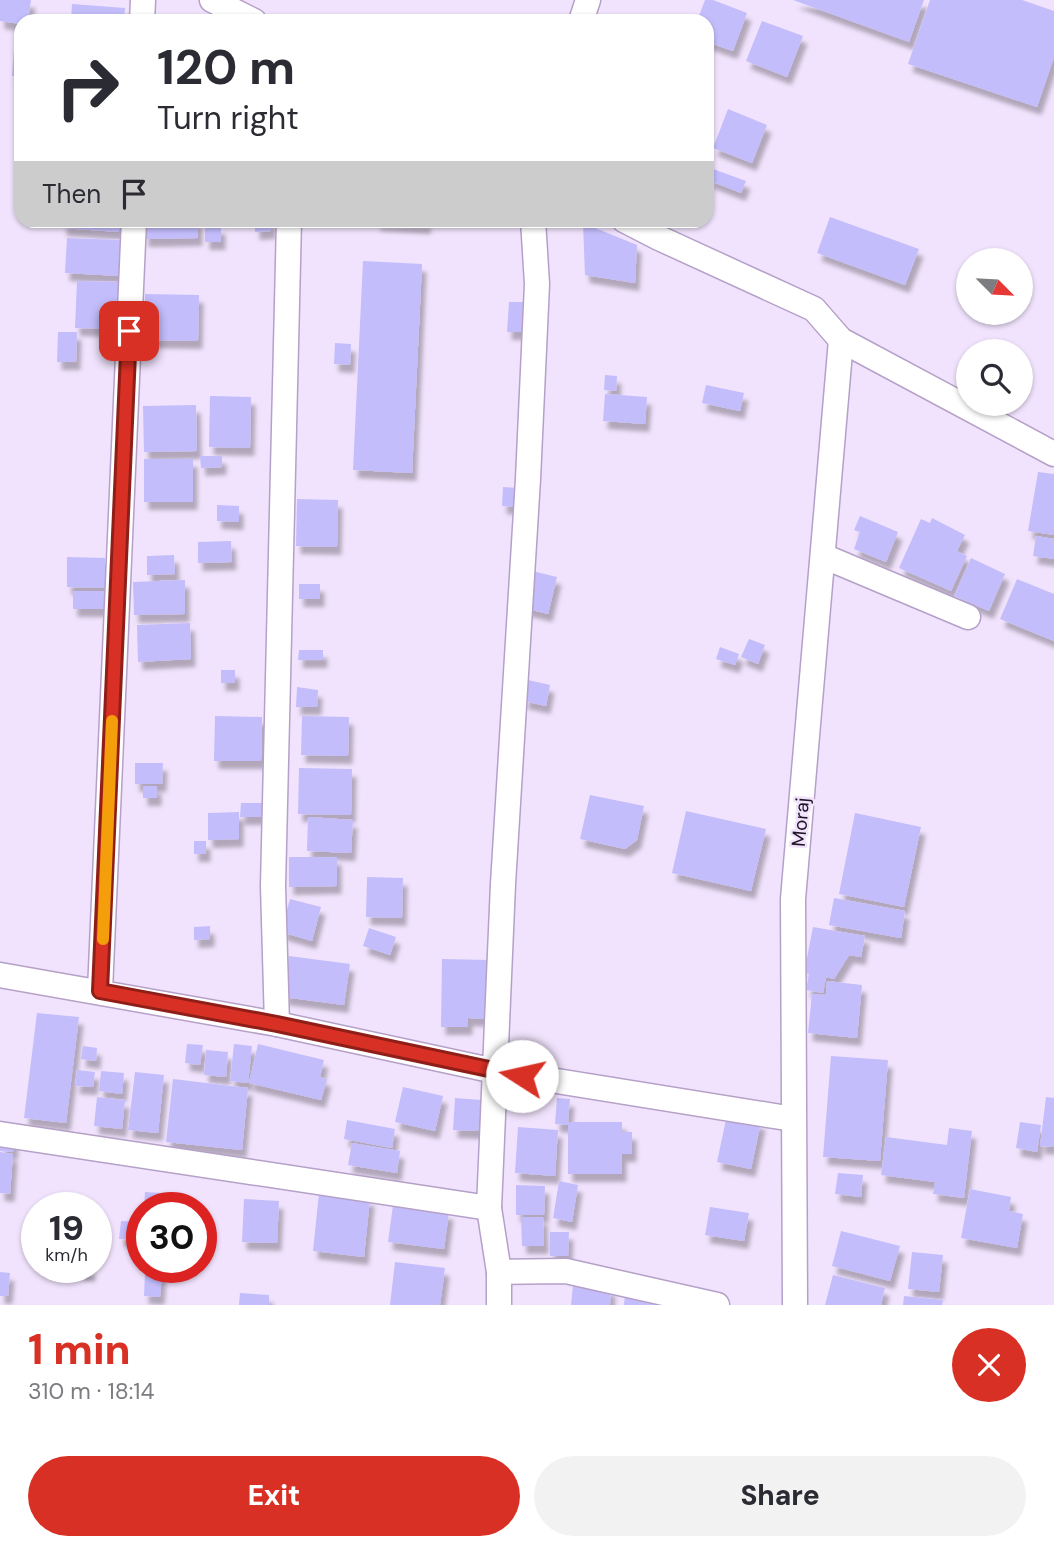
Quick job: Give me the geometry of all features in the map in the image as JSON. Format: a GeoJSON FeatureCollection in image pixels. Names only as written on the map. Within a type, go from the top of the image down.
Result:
{"type":"FeatureCollection","features":[{"type":"Feature","properties":{"kind":"street"},"geometry":{"type":"LineString","coordinates":[[212,0],[240,14]]}},
{"type":"Feature","properties":{"kind":"street"},"geometry":{"type":"LineString","coordinates":[[100,991],[134,228]]}},
{"type":"Feature","properties":{"kind":"street"},"geometry":{"type":"LineString","coordinates":[[277,1024],[273,886],[289,228]]}},
{"type":"Feature","properties":{"kind":"street"},"geometry":{"type":"LineString","coordinates":[[499,1305],[499,1272],[489,1208],[503,884],[529,466],[537,284],[534,228]]}},
{"type":"Feature","properties":{"kind":"street"},"geometry":{"type":"LineString","coordinates":[[639,228],[814,309],[841,341],[1054,454]]}},
{"type":"Feature","properties":{"kind":"street","name":"Moraj"},"geometry":{"type":"LineString","coordinates":[[795,1305],[793,899],[841,341]]}},
{"type":"Feature","properties":{"kind":"street"},"geometry":{"type":"LineString","coordinates":[[823,556],[968,617]]}},
{"type":"Feature","properties":{"kind":"street"},"geometry":{"type":"LineString","coordinates":[[0,975],[277,1024],[495,1072],[793,1119]]}},
{"type":"Feature","properties":{"kind":"street"},"geometry":{"type":"LineString","coordinates":[[0,1134],[489,1208]]}},
{"type":"Feature","properties":{"kind":"street"},"geometry":{"type":"LineString","coordinates":[[499,1272],[566,1271],[717,1305]]}},
{"type":"Feature","properties":{"kind":"building"},"geometry":{"type":"Polygon","coordinates":[[[0,0],[31,0],[29,14],[14,14],[14,23],[0,21],[0,0]]]}},
{"type":"Feature","properties":{"kind":"building"},"geometry":{"type":"Polygon","coordinates":[[[705,0],[713,0],[747,13],[733,51],[714,44],[714,14],[700,14],[705,0]]]}},
{"type":"Feature","properties":{"kind":"building"},"geometry":{"type":"Polygon","coordinates":[[[793,0],[924,0],[909,42],[793,0]]]}},
{"type":"Feature","properties":{"kind":"building"},"geometry":{"type":"Polygon","coordinates":[[[930,0],[1022,0],[1054,11],[1054,57],[1037,107],[908,64],[930,0]]]}},
{"type":"Feature","properties":{"kind":"building"},"geometry":{"type":"Polygon","coordinates":[[[72,4],[125,8],[125,14],[71,14],[72,4]]]}},
{"type":"Feature","properties":{"kind":"building"},"geometry":{"type":"Polygon","coordinates":[[[762,21],[803,36],[787,77],[746,61],[762,21]]]}},
{"type":"Feature","properties":{"kind":"building"},"geometry":{"type":"Polygon","coordinates":[[[728,109],[767,125],[752,163],[714,148],[728,109]]]}},
{"type":"Feature","properties":{"kind":"building"},"geometry":{"type":"Polygon","coordinates":[[[714,169],[746,181],[741,193],[714,182],[714,169]]]}},
{"type":"Feature","properties":{"kind":"building"},"geometry":{"type":"Polygon","coordinates":[[[830,217],[919,249],[905,285],[817,253],[830,217]]]}},
{"type":"Feature","properties":{"kind":"building"},"geometry":{"type":"Polygon","coordinates":[[[62,228],[119,228],[119,232],[62,228]]]}},
{"type":"Feature","properties":{"kind":"building"},"geometry":{"type":"Polygon","coordinates":[[[144,228],[198,228],[198,238],[144,239],[144,228]]]}},
{"type":"Feature","properties":{"kind":"building"},"geometry":{"type":"Polygon","coordinates":[[[205,228],[221,228],[221,242],[205,242],[205,228]]]}},
{"type":"Feature","properties":{"kind":"building"},"geometry":{"type":"Polygon","coordinates":[[[255,228],[271,228],[271,231],[255,232],[255,228]]]}},
{"type":"Feature","properties":{"kind":"building"},"geometry":{"type":"Polygon","coordinates":[[[583,228],[595,228],[637,245],[635,283],[585,275],[583,228]]]}},
{"type":"Feature","properties":{"kind":"building"},"geometry":{"type":"Polygon","coordinates":[[[67,238],[122,240],[120,276],[65,273],[67,238]]]}},
{"type":"Feature","properties":{"kind":"building"},"geometry":{"type":"Polygon","coordinates":[[[363,261],[422,264],[412,473],[353,470],[363,261]]]}},
{"type":"Feature","properties":{"kind":"building"},"geometry":{"type":"Polygon","coordinates":[[[77,281],[120,282],[118,329],[75,328],[77,281]]]}},
{"type":"Feature","properties":{"kind":"building"},"geometry":{"type":"Polygon","coordinates":[[[145,294],[199,295],[198,341],[144,340],[145,294]]]}},
{"type":"Feature","properties":{"kind":"building"},"geometry":{"type":"Polygon","coordinates":[[[509,302],[523,302],[521,332],[507,332],[509,302]]]}},
{"type":"Feature","properties":{"kind":"building"},"geometry":{"type":"Polygon","coordinates":[[[58,332],[77,332],[76,362],[57,362],[58,332]]]}},
{"type":"Feature","properties":{"kind":"building"},"geometry":{"type":"Polygon","coordinates":[[[335,343],[351,344],[350,365],[334,364],[335,343]]]}},
{"type":"Feature","properties":{"kind":"building"},"geometry":{"type":"Polygon","coordinates":[[[605,375],[617,376],[616,391],[604,390],[605,375]]]}},
{"type":"Feature","properties":{"kind":"building"},"geometry":{"type":"Polygon","coordinates":[[[706,385],[744,393],[740,411],[702,403],[706,385]]]}},
{"type":"Feature","properties":{"kind":"building"},"geometry":{"type":"Polygon","coordinates":[[[605,394],[647,397],[645,424],[603,421],[605,394]]]}},
{"type":"Feature","properties":{"kind":"building"},"geometry":{"type":"Polygon","coordinates":[[[210,396],[251,397],[250,448],[209,447],[210,396]]]}},
{"type":"Feature","properties":{"kind":"building"},"geometry":{"type":"Polygon","coordinates":[[[196,405],[197,451],[144,452],[143,406],[196,405]]]}},
{"type":"Feature","properties":{"kind":"building"},"geometry":{"type":"Polygon","coordinates":[[[200,456],[222,456],[222,467],[201,468],[200,456]]]}},
{"type":"Feature","properties":{"kind":"building"},"geometry":{"type":"Polygon","coordinates":[[[144,459],[193,459],[193,502],[144,502],[144,459]]]}},
{"type":"Feature","properties":{"kind":"building"},"geometry":{"type":"Polygon","coordinates":[[[1038,472],[1054,474],[1054,535],[1028,531],[1038,472]]]}},
{"type":"Feature","properties":{"kind":"building"},"geometry":{"type":"Polygon","coordinates":[[[503,487],[518,488],[517,507],[502,506],[503,487]]]}},
{"type":"Feature","properties":{"kind":"building"},"geometry":{"type":"Polygon","coordinates":[[[297,499],[338,500],[337,547],[296,546],[297,499]]]}},
{"type":"Feature","properties":{"kind":"building"},"geometry":{"type":"Polygon","coordinates":[[[217,505],[239,506],[239,522],[217,521],[217,505]]]}},
{"type":"Feature","properties":{"kind":"building"},"geometry":{"type":"Polygon","coordinates":[[[860,516],[898,532],[886,562],[854,549],[860,532],[854,530],[860,516]]]}},
{"type":"Feature","properties":{"kind":"building"},"geometry":{"type":"Polygon","coordinates":[[[932,518],[965,535],[957,551],[967,556],[951,591],[899,568],[921,519],[930,523],[932,518]]]}},
{"type":"Feature","properties":{"kind":"building"},"geometry":{"type":"Polygon","coordinates":[[[1036,536],[1054,539],[1054,559],[1033,556],[1036,536]]]}},
{"type":"Feature","properties":{"kind":"building"},"geometry":{"type":"Polygon","coordinates":[[[231,541],[232,562],[198,563],[198,542],[231,541]]]}},
{"type":"Feature","properties":{"kind":"building"},"geometry":{"type":"Polygon","coordinates":[[[174,555],[175,574],[147,575],[147,556],[174,555]]]}},
{"type":"Feature","properties":{"kind":"building"},"geometry":{"type":"Polygon","coordinates":[[[67,557],[105,558],[105,588],[67,587],[67,557]]]}},
{"type":"Feature","properties":{"kind":"building"},"geometry":{"type":"Polygon","coordinates":[[[971,558],[1005,574],[989,611],[954,596],[971,558]]]}},
{"type":"Feature","properties":{"kind":"building"},"geometry":{"type":"Polygon","coordinates":[[[532,571],[557,577],[548,614],[524,608],[532,571]]]}},
{"type":"Feature","properties":{"kind":"building"},"geometry":{"type":"Polygon","coordinates":[[[1017,579],[1054,594],[1054,641],[1000,619],[1017,579]]]}},
{"type":"Feature","properties":{"kind":"building"},"geometry":{"type":"Polygon","coordinates":[[[185,580],[185,614],[134,615],[133,582],[185,580]]]}},
{"type":"Feature","properties":{"kind":"building"},"geometry":{"type":"Polygon","coordinates":[[[299,584],[320,584],[320,599],[299,599],[299,584]]]}},
{"type":"Feature","properties":{"kind":"building"},"geometry":{"type":"Polygon","coordinates":[[[73,591],[109,591],[108,609],[73,609],[73,591]]]}},
{"type":"Feature","properties":{"kind":"building"},"geometry":{"type":"Polygon","coordinates":[[[190,623],[191,659],[138,662],[137,625],[190,623]]]}},
{"type":"Feature","properties":{"kind":"building"},"geometry":{"type":"Polygon","coordinates":[[[749,639],[765,645],[758,664],[741,657],[749,639]]]}},
{"type":"Feature","properties":{"kind":"building"},"geometry":{"type":"Polygon","coordinates":[[[720,647],[739,654],[735,665],[716,659],[720,647]]]}},
{"type":"Feature","properties":{"kind":"building"},"geometry":{"type":"Polygon","coordinates":[[[299,650],[323,650],[323,660],[298,660],[299,650]]]}},
{"type":"Feature","properties":{"kind":"building"},"geometry":{"type":"Polygon","coordinates":[[[221,670],[235,670],[235,683],[221,683],[221,670]]]}},
{"type":"Feature","properties":{"kind":"building"},"geometry":{"type":"Polygon","coordinates":[[[528,680],[550,685],[546,706],[523,701],[528,680]]]}},
{"type":"Feature","properties":{"kind":"building"},"geometry":{"type":"Polygon","coordinates":[[[297,687],[318,690],[317,707],[296,707],[297,687]]]}},
{"type":"Feature","properties":{"kind":"building"},"geometry":{"type":"Polygon","coordinates":[[[215,716],[262,717],[261,761],[214,761],[215,716]]]}},
{"type":"Feature","properties":{"kind":"building"},"geometry":{"type":"Polygon","coordinates":[[[302,716],[349,717],[348,756],[301,755],[302,716]]]}},
{"type":"Feature","properties":{"kind":"building"},"geometry":{"type":"Polygon","coordinates":[[[135,763],[163,763],[162,784],[135,784],[135,763]]]}},
{"type":"Feature","properties":{"kind":"building"},"geometry":{"type":"Polygon","coordinates":[[[299,768],[352,769],[351,815],[298,814],[299,768]]]}},
{"type":"Feature","properties":{"kind":"building"},"geometry":{"type":"Polygon","coordinates":[[[143,786],[157,786],[157,798],[143,798],[143,786]]]}},
{"type":"Feature","properties":{"kind":"building"},"geometry":{"type":"Polygon","coordinates":[[[590,795],[644,806],[637,840],[625,849],[580,839],[590,795]]]}},
{"type":"Feature","properties":{"kind":"building"},"geometry":{"type":"Polygon","coordinates":[[[241,803],[266,803],[265,817],[240,817],[241,803]]]}},
{"type":"Feature","properties":{"kind":"building"},"geometry":{"type":"Polygon","coordinates":[[[686,811],[766,829],[751,891],[672,873],[686,811]]]}},
{"type":"Feature","properties":{"kind":"building"},"geometry":{"type":"Polygon","coordinates":[[[239,812],[239,839],[208,840],[208,813],[239,812]]]}},
{"type":"Feature","properties":{"kind":"building"},"geometry":{"type":"Polygon","coordinates":[[[855,813],[921,827],[904,907],[839,894],[855,813]]]}},
{"type":"Feature","properties":{"kind":"building"},"geometry":{"type":"Polygon","coordinates":[[[308,817],[353,820],[351,853],[307,851],[308,817]]]}},
{"type":"Feature","properties":{"kind":"building"},"geometry":{"type":"Polygon","coordinates":[[[194,841],[206,841],[206,854],[194,854],[194,841]]]}},
{"type":"Feature","properties":{"kind":"building"},"geometry":{"type":"Polygon","coordinates":[[[289,857],[337,857],[337,886],[289,887],[289,857]]]}},
{"type":"Feature","properties":{"kind":"building"},"geometry":{"type":"Polygon","coordinates":[[[367,877],[403,878],[402,918],[366,917],[367,877]]]}},
{"type":"Feature","properties":{"kind":"building"},"geometry":{"type":"Polygon","coordinates":[[[834,898],[905,911],[901,938],[829,925],[834,898]]]}},
{"type":"Feature","properties":{"kind":"building"},"geometry":{"type":"Polygon","coordinates":[[[290,899],[321,907],[312,941],[281,932],[290,899]]]}},
{"type":"Feature","properties":{"kind":"building"},"geometry":{"type":"Polygon","coordinates":[[[210,926],[210,939],[194,940],[194,927],[210,926]]]}},
{"type":"Feature","properties":{"kind":"building"},"geometry":{"type":"Polygon","coordinates":[[[813,927],[865,936],[861,957],[849,955],[834,979],[826,977],[823,993],[806,990],[809,974],[804,973],[813,927]]]}},
{"type":"Feature","properties":{"kind":"building"},"geometry":{"type":"Polygon","coordinates":[[[369,928],[396,937],[390,955],[363,946],[369,928]]]}},
{"type":"Feature","properties":{"kind":"building"},"geometry":{"type":"Polygon","coordinates":[[[289,956],[350,964],[344,1005],[283,997],[289,956]]]}},
{"type":"Feature","properties":{"kind":"building"},"geometry":{"type":"Polygon","coordinates":[[[442,959],[489,960],[488,1019],[468,1018],[468,1027],[441,1027],[442,959]]]}},
{"type":"Feature","properties":{"kind":"building"},"geometry":{"type":"Polygon","coordinates":[[[827,981],[862,985],[857,1038],[808,1033],[812,994],[826,995],[827,981]]]}},
{"type":"Feature","properties":{"kind":"building"},"geometry":{"type":"Polygon","coordinates":[[[37,1013],[79,1017],[66,1123],[24,1118],[37,1013]]]}},
{"type":"Feature","properties":{"kind":"building"},"geometry":{"type":"Polygon","coordinates":[[[187,1044],[203,1045],[200,1065],[185,1063],[187,1044]]]}},
{"type":"Feature","properties":{"kind":"building"},"geometry":{"type":"Polygon","coordinates":[[[234,1044],[252,1046],[248,1083],[230,1081],[234,1044]]]}},
{"type":"Feature","properties":{"kind":"building"},"geometry":{"type":"Polygon","coordinates":[[[258,1044],[324,1060],[320,1077],[327,1079],[321,1100],[249,1083],[258,1044]]]}},
{"type":"Feature","properties":{"kind":"building"},"geometry":{"type":"Polygon","coordinates":[[[83,1046],[97,1048],[96,1061],[81,1059],[83,1046]]]}},
{"type":"Feature","properties":{"kind":"building"},"geometry":{"type":"Polygon","coordinates":[[[206,1050],[228,1052],[226,1077],[204,1075],[206,1050]]]}},
{"type":"Feature","properties":{"kind":"building"},"geometry":{"type":"Polygon","coordinates":[[[831,1056],[888,1060],[880,1161],[823,1157],[831,1056]]]}},
{"type":"Feature","properties":{"kind":"building"},"geometry":{"type":"Polygon","coordinates":[[[77,1070],[95,1072],[93,1087],[75,1086],[77,1070]]]}},
{"type":"Feature","properties":{"kind":"building"},"geometry":{"type":"Polygon","coordinates":[[[101,1071],[124,1073],[122,1094],[99,1091],[101,1071]]]}},
{"type":"Feature","properties":{"kind":"building"},"geometry":{"type":"Polygon","coordinates":[[[135,1072],[164,1075],[158,1133],[128,1130],[135,1072]]]}},
{"type":"Feature","properties":{"kind":"building"},"geometry":{"type":"Polygon","coordinates":[[[173,1079],[248,1088],[242,1150],[166,1142],[173,1079]]]}},
{"type":"Feature","properties":{"kind":"building"},"geometry":{"type":"Polygon","coordinates":[[[403,1087],[443,1096],[435,1131],[395,1122],[403,1087]]]}},
{"type":"Feature","properties":{"kind":"building"},"geometry":{"type":"Polygon","coordinates":[[[97,1097],[125,1100],[122,1129],[94,1126],[97,1097]]]}},
{"type":"Feature","properties":{"kind":"building"},"geometry":{"type":"Polygon","coordinates":[[[1046,1097],[1054,1098],[1054,1147],[1040,1146],[1046,1097]]]}},
{"type":"Feature","properties":{"kind":"building"},"geometry":{"type":"Polygon","coordinates":[[[455,1098],[481,1100],[478,1131],[453,1130],[455,1098]]]}},
{"type":"Feature","properties":{"kind":"building"},"geometry":{"type":"Polygon","coordinates":[[[557,1098],[570,1099],[568,1122],[622,1122],[622,1132],[632,1132],[632,1154],[622,1154],[622,1174],[568,1174],[568,1125],[555,1124],[557,1098]]]}},
{"type":"Feature","properties":{"kind":"building"},"geometry":{"type":"Polygon","coordinates":[[[727,1115],[761,1122],[751,1169],[717,1162],[727,1115]]]}},
{"type":"Feature","properties":{"kind":"building"},"geometry":{"type":"Polygon","coordinates":[[[347,1120],[395,1129],[392,1148],[344,1139],[347,1120]]]}},
{"type":"Feature","properties":{"kind":"building"},"geometry":{"type":"Polygon","coordinates":[[[1020,1122],[1041,1125],[1037,1152],[1016,1148],[1020,1122]]]}},
{"type":"Feature","properties":{"kind":"building"},"geometry":{"type":"Polygon","coordinates":[[[518,1127],[558,1130],[555,1176],[515,1173],[518,1127]]]}},
{"type":"Feature","properties":{"kind":"building"},"geometry":{"type":"Polygon","coordinates":[[[949,1128],[972,1131],[964,1198],[933,1194],[935,1182],[881,1175],[886,1137],[947,1145],[949,1128]]]}},
{"type":"Feature","properties":{"kind":"building"},"geometry":{"type":"Polygon","coordinates":[[[0,1137],[14,1138],[13,1152],[0,1151],[0,1137]]]}},
{"type":"Feature","properties":{"kind":"building"},"geometry":{"type":"Polygon","coordinates":[[[352,1143],[400,1151],[397,1173],[348,1165],[352,1143]]]}},
{"type":"Feature","properties":{"kind":"building"},"geometry":{"type":"Polygon","coordinates":[[[0,1152],[13,1154],[10,1194],[0,1193],[0,1152]]]}},
{"type":"Feature","properties":{"kind":"building"},"geometry":{"type":"Polygon","coordinates":[[[838,1173],[863,1175],[861,1197],[835,1194],[838,1173]]]}},
{"type":"Feature","properties":{"kind":"building"},"geometry":{"type":"Polygon","coordinates":[[[559,1181],[578,1185],[572,1222],[553,1218],[559,1181]]]}},
{"type":"Feature","properties":{"kind":"building"},"geometry":{"type":"Polygon","coordinates":[[[516,1185],[545,1186],[544,1215],[516,1215],[516,1185]]]}},
{"type":"Feature","properties":{"kind":"building"},"geometry":{"type":"Polygon","coordinates":[[[970,1189],[1011,1197],[1009,1211],[1023,1214],[1017,1248],[961,1238],[970,1189]]]}},
{"type":"Feature","properties":{"kind":"building"},"geometry":{"type":"Polygon","coordinates":[[[319,1193],[370,1198],[364,1257],[313,1251],[319,1193]]]}},
{"type":"Feature","properties":{"kind":"building"},"geometry":{"type":"Polygon","coordinates":[[[244,1199],[279,1201],[277,1243],[242,1242],[244,1199]]]}},
{"type":"Feature","properties":{"kind":"building"},"geometry":{"type":"Polygon","coordinates":[[[393,1205],[449,1212],[444,1249],[388,1242],[393,1205]]]}},
{"type":"Feature","properties":{"kind":"building"},"geometry":{"type":"Polygon","coordinates":[[[710,1207],[749,1213],[744,1241],[705,1235],[710,1207]]]}},
{"type":"Feature","properties":{"kind":"building"},"geometry":{"type":"Polygon","coordinates":[[[521,1217],[543,1217],[544,1246],[522,1246],[521,1217]]]}},
{"type":"Feature","properties":{"kind":"building"},"geometry":{"type":"Polygon","coordinates":[[[121,1221],[126,1221],[126,1239],[119,1239],[121,1221]]]}},
{"type":"Feature","properties":{"kind":"building"},"geometry":{"type":"Polygon","coordinates":[[[841,1231],[900,1246],[890,1281],[832,1266],[841,1231]]]}},
{"type":"Feature","properties":{"kind":"building"},"geometry":{"type":"Polygon","coordinates":[[[550,1232],[569,1232],[568,1256],[550,1256],[550,1232]]]}},
{"type":"Feature","properties":{"kind":"building"},"geometry":{"type":"Polygon","coordinates":[[[912,1252],[943,1255],[939,1292],[908,1289],[912,1252]]]}},
{"type":"Feature","properties":{"kind":"building"},"geometry":{"type":"Polygon","coordinates":[[[395,1262],[445,1268],[440,1305],[390,1305],[395,1262]]]}},
{"type":"Feature","properties":{"kind":"building"},"geometry":{"type":"Polygon","coordinates":[[[0,1272],[10,1273],[8,1296],[0,1296],[0,1272]]]}},
{"type":"Feature","properties":{"kind":"building"},"geometry":{"type":"Polygon","coordinates":[[[833,1275],[885,1288],[881,1305],[825,1305],[833,1275]]]}},
{"type":"Feature","properties":{"kind":"building"},"geometry":{"type":"Polygon","coordinates":[[[145,1283],[161,1283],[160,1297],[144,1296],[145,1283]]]}},
{"type":"Feature","properties":{"kind":"building"},"geometry":{"type":"Polygon","coordinates":[[[573,1285],[611,1288],[610,1305],[571,1305],[573,1285]]]}},
{"type":"Feature","properties":{"kind":"building"},"geometry":{"type":"Polygon","coordinates":[[[240,1293],[269,1295],[269,1305],[239,1305],[240,1293]]]}},
{"type":"Feature","properties":{"kind":"building"},"geometry":{"type":"Polygon","coordinates":[[[625,1295],[666,1305],[624,1305],[625,1295]]]}},
{"type":"Feature","properties":{"kind":"building"},"geometry":{"type":"Polygon","coordinates":[[[904,1296],[943,1300],[942,1305],[903,1305],[904,1296]]]}},
{"type":"Feature","properties":{"kind":"slow traffic"},"geometry":{"type":"LineString","coordinates":[[103,939],[112,721]]}},
{"type":"Feature","properties":{"kind":"route"},"geometry":{"type":"LineString","coordinates":[[129,331],[100,991],[277,1024],[522,1076]]}}]}
